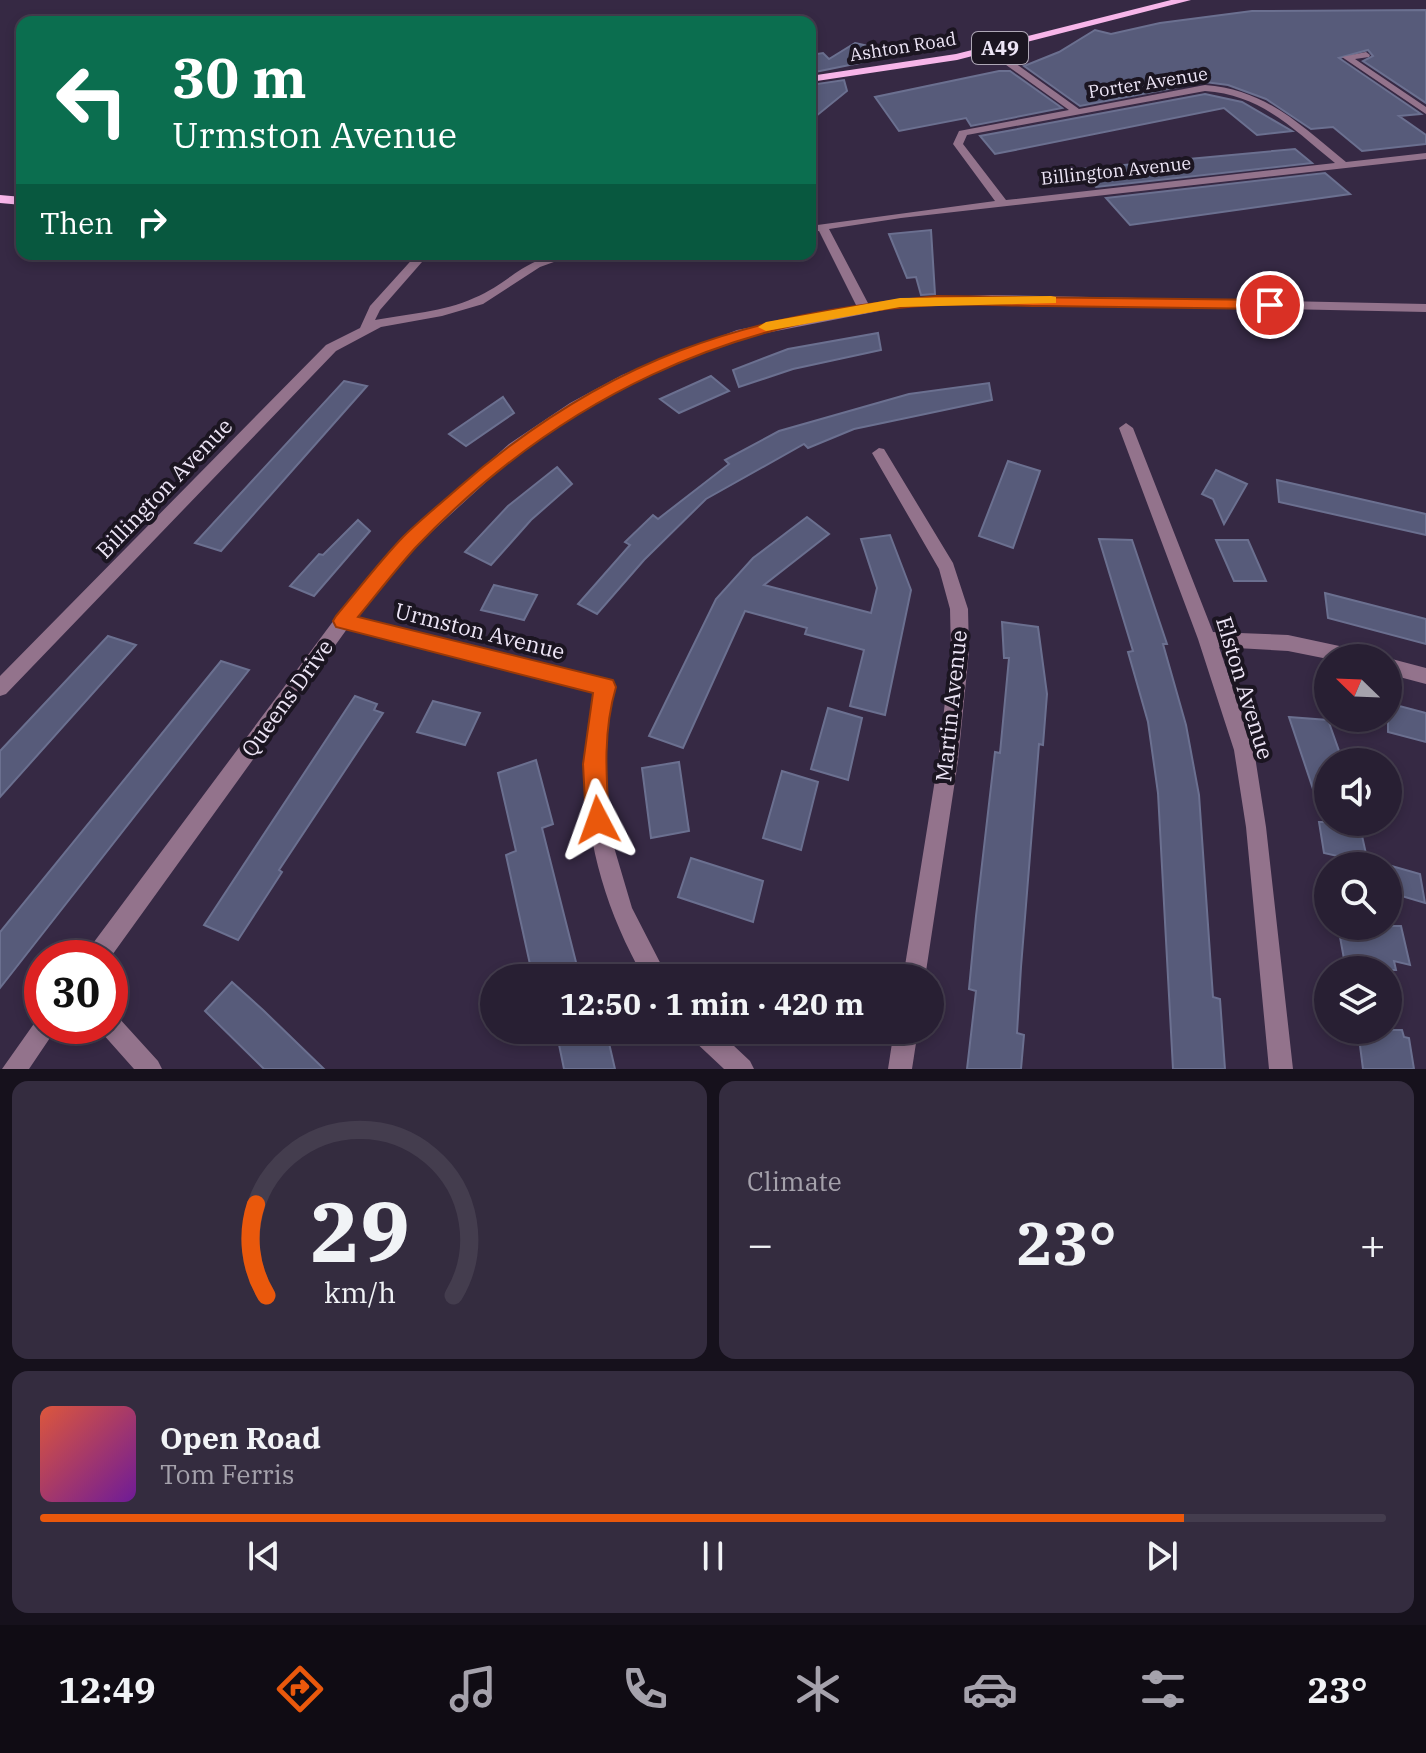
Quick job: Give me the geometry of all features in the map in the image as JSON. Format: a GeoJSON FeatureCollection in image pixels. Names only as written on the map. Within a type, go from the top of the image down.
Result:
{"type":"FeatureCollection","features":[{"type":"Feature","properties":{"kind":"main road","name":"Ashton Road"},"geometry":{"type":"LineString","coordinates":[[816,78],[991,50],[1116,14],[1186,0]]}},
{"type":"Feature","properties":{"kind":"street","name":"Porter Avenue"},"geometry":{"type":"LineString","coordinates":[[991,50],[1076,111]]}},
{"type":"Feature","properties":{"kind":"street"},"geometry":{"type":"LineString","coordinates":[[1366,55],[1346,57],[1426,111]]}},
{"type":"Feature","properties":{"kind":"street","name":"Porter Avenue"},"geometry":{"type":"LineString","coordinates":[[1003,204],[958,144],[959,136],[970,131],[1205,88],[1229,89],[1263,101],[1344,165]]}},
{"type":"Feature","properties":{"kind":"street"},"geometry":{"type":"LineString","coordinates":[[1421,157],[1426,168]]}},
{"type":"Feature","properties":{"kind":"street","name":"Billington Avenue"},"geometry":{"type":"LineString","coordinates":[[816,228],[1421,157]]}},
{"type":"Feature","properties":{"kind":"street"},"geometry":{"type":"LineString","coordinates":[[816,228],[864,308]]}},
{"type":"Feature","properties":{"kind":"street","name":"Billington Avenue"},"geometry":{"type":"LineString","coordinates":[[366,327],[374,309],[418,260]]}},
{"type":"Feature","properties":{"kind":"street","name":"Billington Avenue"},"geometry":{"type":"LineString","coordinates":[[0,688],[331,348],[366,327],[479,301],[536,264],[550,260]]}},
{"type":"Feature","properties":{"kind":"street","name":"Queens Drive"},"geometry":{"type":"LineString","coordinates":[[109,940],[343,621],[410,542],[514,448],[575,406],[627,378],[708,344],[776,324],[864,308],[991,299],[1426,308]]}},
{"type":"Feature","properties":{"kind":"street","name":"Elston Avenue"},"geometry":{"type":"LineString","coordinates":[[1126,428],[1207,639],[1244,750],[1256,827],[1281,1069]]}},
{"type":"Feature","properties":{"kind":"street","name":"Martin Avenue"},"geometry":{"type":"LineString","coordinates":[[879,453],[947,568],[959,609],[960,651],[948,761],[916,964]]}},
{"type":"Feature","properties":{"kind":"street","name":"Urmston Avenue"},"geometry":{"type":"LineString","coordinates":[[343,621],[606,687],[599,710],[594,764],[598,820],[608,868],[629,926],[649,964]]}},
{"type":"Feature","properties":{"kind":"street"},"geometry":{"type":"LineString","coordinates":[[1207,639],[1288,643],[1314,649]]}},
{"type":"Feature","properties":{"kind":"street"},"geometry":{"type":"LineString","coordinates":[[1402,670],[1426,676]]}},
{"type":"Feature","properties":{"kind":"street"},"geometry":{"type":"LineString","coordinates":[[14,1069],[33,1044]]}},
{"type":"Feature","properties":{"kind":"street"},"geometry":{"type":"LineString","coordinates":[[127,1044],[150,1069]]}},
{"type":"Feature","properties":{"kind":"street"},"geometry":{"type":"LineString","coordinates":[[714,1044],[742,1069]]}},
{"type":"Feature","properties":{"kind":"street"},"geometry":{"type":"LineString","coordinates":[[900,1069],[904,1044]]}},
{"type":"Feature","properties":{"kind":"building"},"geometry":{"type":"Polygon","coordinates":[[[1426,10],[1426,103],[1363,61],[1373,56],[1368,50],[1339,58],[1421,114],[1399,116],[1426,135],[1426,144],[1362,151],[1333,127],[1311,129],[1266,99],[1228,85],[1205,82],[1080,106],[1024,66],[1059,52],[1095,30],[1111,34],[1160,23],[1252,11],[1426,10]]]}},
{"type":"Feature","properties":{"kind":"building"},"geometry":{"type":"Polygon","coordinates":[[[855,43],[904,54],[816,72],[816,54],[823,53],[829,59],[855,43]]]}},
{"type":"Feature","properties":{"kind":"building"},"geometry":{"type":"Polygon","coordinates":[[[1010,71],[1062,108],[971,126],[966,118],[899,131],[875,97],[1010,71]]]}},
{"type":"Feature","properties":{"kind":"building"},"geometry":{"type":"Polygon","coordinates":[[[844,80],[847,91],[816,116],[816,84],[844,80]]]}},
{"type":"Feature","properties":{"kind":"building"},"geometry":{"type":"Polygon","coordinates":[[[1205,94],[1242,102],[1292,131],[1257,135],[1224,108],[995,154],[980,136],[1205,94]]]}},
{"type":"Feature","properties":{"kind":"building"},"geometry":{"type":"Polygon","coordinates":[[[1295,149],[1312,163],[1096,187],[1080,169],[1295,149]]]}},
{"type":"Feature","properties":{"kind":"building"},"geometry":{"type":"Polygon","coordinates":[[[1325,173],[1350,194],[1130,225],[1106,198],[1325,173]]]}},
{"type":"Feature","properties":{"kind":"building"},"geometry":{"type":"Polygon","coordinates":[[[931,230],[935,294],[921,295],[916,277],[907,278],[889,234],[931,230]]]}},
{"type":"Feature","properties":{"kind":"building"},"geometry":{"type":"Polygon","coordinates":[[[878,333],[881,350],[793,369],[739,387],[733,370],[788,349],[878,333]]]}},
{"type":"Feature","properties":{"kind":"building"},"geometry":{"type":"Polygon","coordinates":[[[711,376],[729,391],[679,413],[660,399],[711,376]]]}},
{"type":"Feature","properties":{"kind":"building"},"geometry":{"type":"Polygon","coordinates":[[[344,381],[367,386],[221,551],[195,543],[344,381]]]}},
{"type":"Feature","properties":{"kind":"building"},"geometry":{"type":"Polygon","coordinates":[[[989,383],[992,400],[854,429],[808,448],[804,444],[706,499],[644,560],[597,614],[578,604],[630,545],[625,542],[653,515],[658,519],[729,464],[725,460],[779,431],[909,394],[989,383]]]}},
{"type":"Feature","properties":{"kind":"building"},"geometry":{"type":"Polygon","coordinates":[[[503,397],[514,413],[466,446],[449,434],[503,397]]]}},
{"type":"Feature","properties":{"kind":"building"},"geometry":{"type":"Polygon","coordinates":[[[1008,461],[1040,471],[1013,548],[979,536],[1008,461]]]}},
{"type":"Feature","properties":{"kind":"building"},"geometry":{"type":"Polygon","coordinates":[[[557,467],[572,484],[531,520],[491,565],[465,552],[508,506],[557,467]]]}},
{"type":"Feature","properties":{"kind":"building"},"geometry":{"type":"Polygon","coordinates":[[[1216,470],[1247,484],[1224,524],[1213,499],[1202,494],[1216,470]]]}},
{"type":"Feature","properties":{"kind":"building"},"geometry":{"type":"Polygon","coordinates":[[[1277,480],[1426,514],[1426,535],[1279,502],[1277,480]]]}},
{"type":"Feature","properties":{"kind":"building"},"geometry":{"type":"Polygon","coordinates":[[[807,517],[829,534],[764,585],[871,613],[877,588],[861,539],[890,535],[911,590],[885,715],[850,706],[864,650],[805,634],[807,628],[745,611],[683,748],[649,736],[716,599],[753,558],[807,517]]]}},
{"type":"Feature","properties":{"kind":"building"},"geometry":{"type":"Polygon","coordinates":[[[358,520],[370,531],[314,596],[290,586],[319,554],[323,555],[358,520]]]}},
{"type":"Feature","properties":{"kind":"building"},"geometry":{"type":"Polygon","coordinates":[[[1099,539],[1132,540],[1167,644],[1163,644],[1186,725],[1199,795],[1213,997],[1220,999],[1225,1069],[1173,1069],[1158,793],[1148,722],[1128,652],[1133,651],[1099,539]]]}},
{"type":"Feature","properties":{"kind":"building"},"geometry":{"type":"Polygon","coordinates":[[[1216,540],[1248,540],[1266,581],[1234,581],[1216,540]]]}},
{"type":"Feature","properties":{"kind":"building"},"geometry":{"type":"Polygon","coordinates":[[[494,585],[537,595],[524,620],[481,610],[494,585]]]}},
{"type":"Feature","properties":{"kind":"building"},"geometry":{"type":"Polygon","coordinates":[[[1325,593],[1426,619],[1426,644],[1328,618],[1325,593]]]}},
{"type":"Feature","properties":{"kind":"building"},"geometry":{"type":"Polygon","coordinates":[[[1002,622],[1038,627],[1047,694],[1043,745],[1039,744],[1021,967],[1017,1033],[1024,1035],[1021,1069],[967,1069],[976,991],[969,989],[976,916],[995,752],[1000,753],[1009,658],[1004,658],[1002,622]]]}},
{"type":"Feature","properties":{"kind":"building"},"geometry":{"type":"Polygon","coordinates":[[[108,636],[136,645],[0,797],[0,751],[108,636]]]}},
{"type":"Feature","properties":{"kind":"building"},"geometry":{"type":"Polygon","coordinates":[[[221,661],[249,670],[38,940],[24,940],[24,957],[0,988],[0,932],[221,661]]]}},
{"type":"Feature","properties":{"kind":"building"},"geometry":{"type":"Polygon","coordinates":[[[355,696],[377,704],[374,710],[383,713],[279,870],[282,872],[238,940],[204,925],[355,696]]]}},
{"type":"Feature","properties":{"kind":"building"},"geometry":{"type":"Polygon","coordinates":[[[433,701],[480,713],[465,745],[417,732],[433,701]]]}},
{"type":"Feature","properties":{"kind":"building"},"geometry":{"type":"Polygon","coordinates":[[[1402,707],[1426,713],[1426,742],[1388,732],[1402,732],[1402,707]]]}},
{"type":"Feature","properties":{"kind":"building"},"geometry":{"type":"Polygon","coordinates":[[[828,708],[862,718],[848,780],[811,769],[828,708]]]}},
{"type":"Feature","properties":{"kind":"building"},"geometry":{"type":"Polygon","coordinates":[[[1289,717],[1314,719],[1314,732],[1332,732],[1338,748],[1314,748],[1314,792],[1289,717]]]}},
{"type":"Feature","properties":{"kind":"building"},"geometry":{"type":"Polygon","coordinates":[[[536,760],[553,824],[542,828],[576,964],[530,964],[506,855],[516,851],[498,773],[536,760]]]}},
{"type":"Feature","properties":{"kind":"building"},"geometry":{"type":"Polygon","coordinates":[[[679,762],[689,831],[651,838],[642,768],[679,762]]]}},
{"type":"Feature","properties":{"kind":"building"},"geometry":{"type":"Polygon","coordinates":[[[782,771],[818,782],[801,850],[763,838],[782,771]]]}},
{"type":"Feature","properties":{"kind":"building"},"geometry":{"type":"Polygon","coordinates":[[[1321,836],[1362,836],[1366,852],[1324,852],[1321,836]]]}},
{"type":"Feature","properties":{"kind":"building"},"geometry":{"type":"Polygon","coordinates":[[[691,858],[763,881],[753,922],[678,897],[691,858]]]}},
{"type":"Feature","properties":{"kind":"building"},"geometry":{"type":"Polygon","coordinates":[[[1402,869],[1420,874],[1425,903],[1402,896],[1402,869]]]}},
{"type":"Feature","properties":{"kind":"building"},"geometry":{"type":"Polygon","coordinates":[[[1402,930],[1410,965],[1402,963],[1402,956],[1343,956],[1341,940],[1402,940],[1402,930]]]}},
{"type":"Feature","properties":{"kind":"building"},"geometry":{"type":"Polygon","coordinates":[[[232,982],[324,1069],[264,1069],[205,1011],[232,982]]]}},
{"type":"Feature","properties":{"kind":"building"},"geometry":{"type":"Polygon","coordinates":[[[1402,1030],[1404,1037],[1409,1038],[1414,1069],[1363,1069],[1360,1044],[1402,1044],[1402,1030]]]}},
{"type":"Feature","properties":{"kind":"building"},"geometry":{"type":"Polygon","coordinates":[[[559,1044],[609,1044],[615,1069],[564,1069],[559,1044]]]}},
{"type":"Feature","properties":{"kind":"slow traffic"},"geometry":{"type":"LineString","coordinates":[[766,327],[900,303],[1051,300]]}},
{"type":"Feature","properties":{"kind":"route"},"geometry":{"type":"LineString","coordinates":[[598,820],[594,764],[599,710],[606,687],[343,621],[410,542],[514,448],[575,406],[627,378],[708,344],[776,324],[864,308],[937,300],[1270,305]]}}]}
